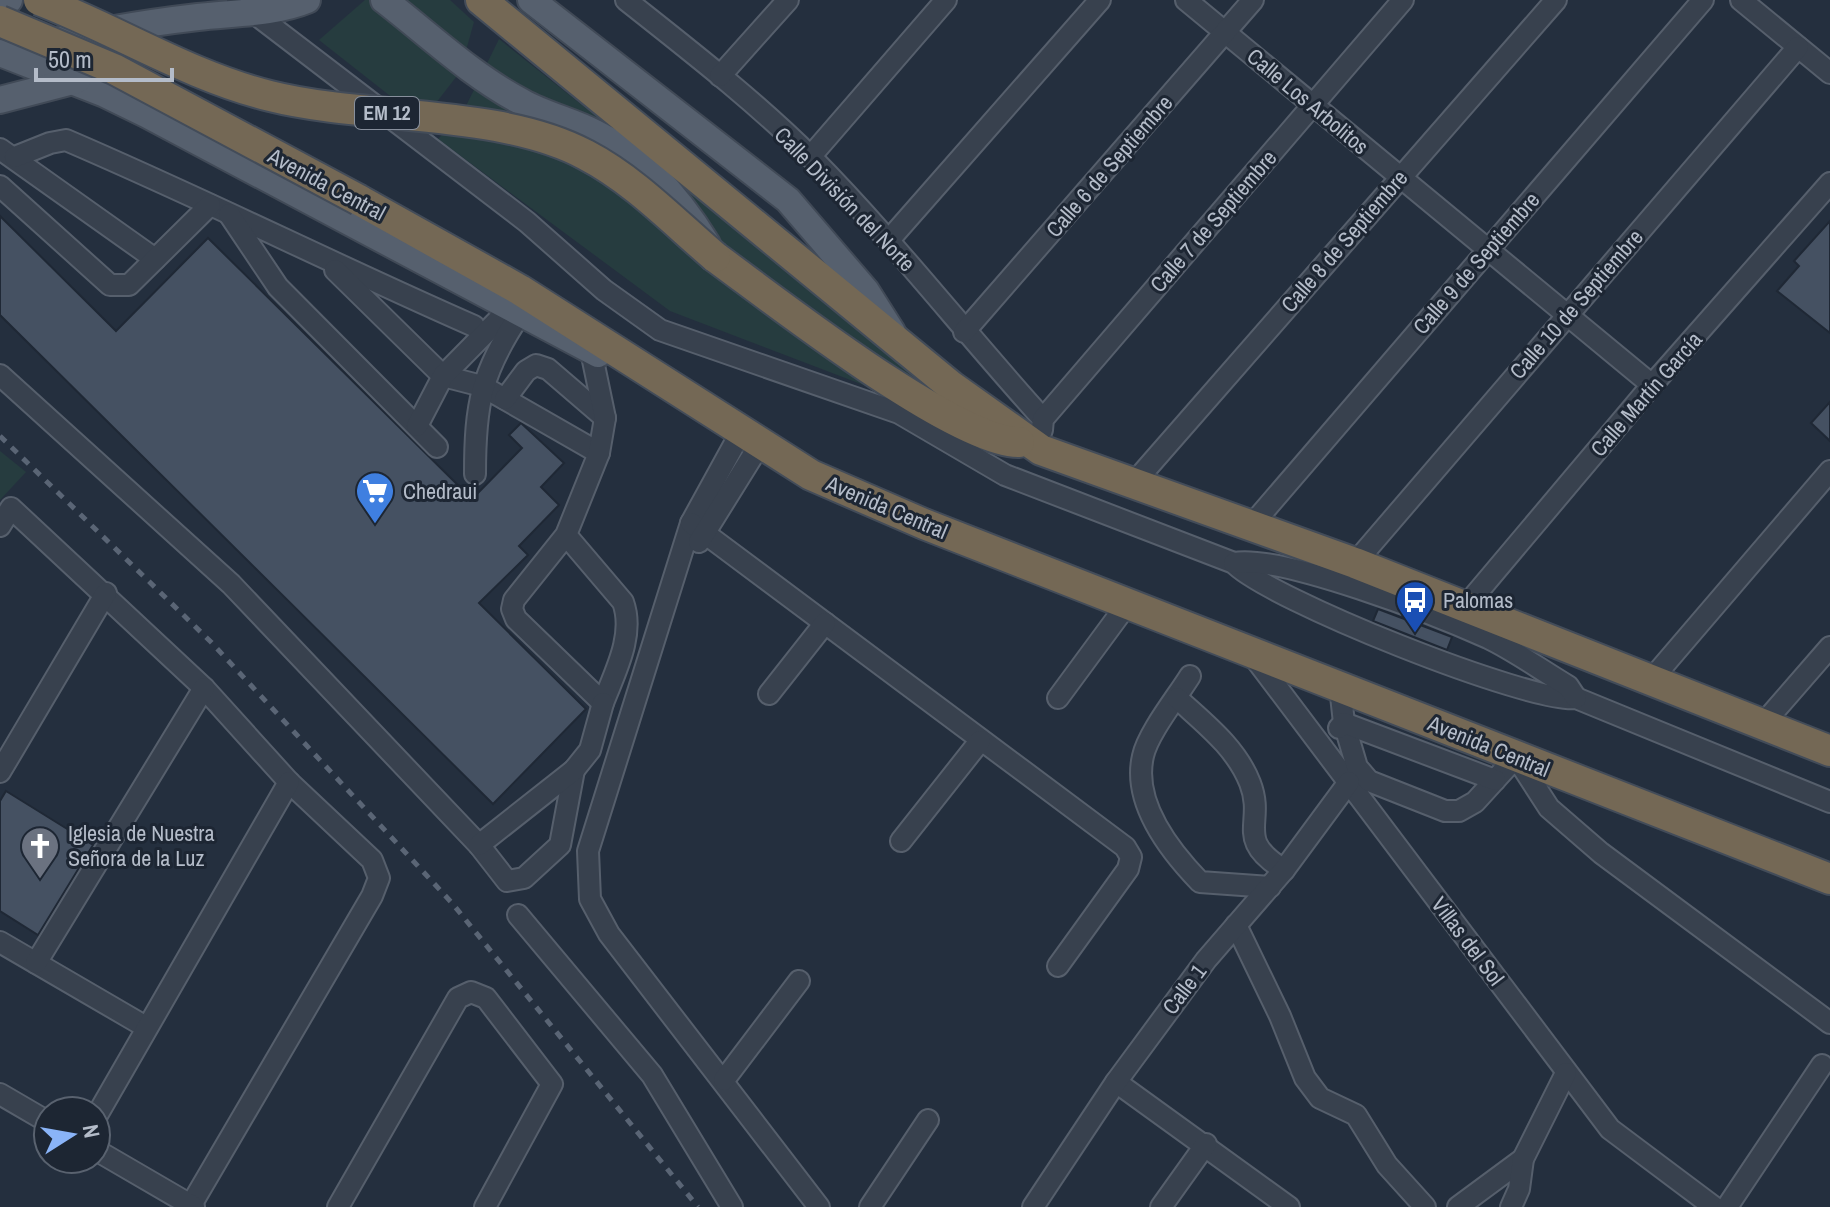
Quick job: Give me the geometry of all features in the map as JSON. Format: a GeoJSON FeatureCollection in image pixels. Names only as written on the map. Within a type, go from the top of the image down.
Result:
{"type":"FeatureCollection","features":[{"type":"Feature","properties":{"kind":"highway","name":"EM 12"},"geometry":{"type":"LineString","coordinates":[[39,0],[161,55],[272,96],[455,122],[562,144],[623,178],[715,257]]}},
{"type":"Feature","properties":{"kind":"highway"},"geometry":{"type":"LineString","coordinates":[[481,0],[951,386],[1036,437],[1133,484],[1355,563],[1830,751]]}},
{"type":"Feature","properties":{"kind":"highway","name":"Avenida Central"},"geometry":{"type":"LineString","coordinates":[[0,21],[114,69],[520,290],[811,475],[910,518],[1830,879]]}},
{"type":"Feature","properties":{"kind":"highway"},"geometry":{"type":"LineString","coordinates":[[715,257],[890,381],[977,433],[998,440],[1036,437]]}},
{"type":"Feature","properties":{"kind":"main road"},"geometry":{"type":"LineString","coordinates":[[0,6],[9,0]]}},
{"type":"Feature","properties":{"kind":"main road"},"geometry":{"type":"LineString","coordinates":[[67,0],[63,39],[78,82]]}},
{"type":"Feature","properties":{"kind":"main road"},"geometry":{"type":"LineString","coordinates":[[2,56],[63,39],[254,5],[286,9],[307,0]]}},
{"type":"Feature","properties":{"kind":"main road"},"geometry":{"type":"LineString","coordinates":[[384,0],[501,90],[523,103],[598,134],[650,172],[683,205],[715,257]]}},
{"type":"Feature","properties":{"kind":"main road"},"geometry":{"type":"LineString","coordinates":[[531,0],[788,200],[866,291],[897,339]]}},
{"type":"Feature","properties":{"kind":"main road"},"geometry":{"type":"LineString","coordinates":[[2,56],[78,82],[160,122],[708,410]]}},
{"type":"Feature","properties":{"kind":"main road"},"geometry":{"type":"LineString","coordinates":[[0,100],[78,82]]}},
{"type":"Feature","properties":{"kind":"street"},"geometry":{"type":"LineString","coordinates":[[720,76],[788,0]]}},
{"type":"Feature","properties":{"kind":"street"},"geometry":{"type":"LineString","coordinates":[[810,157],[946,0]]}},
{"type":"Feature","properties":{"kind":"street"},"geometry":{"type":"LineString","coordinates":[[889,240],[1100,0]]}},
{"type":"Feature","properties":{"kind":"street","name":"Calle Los Arbolitos"},"geometry":{"type":"LineString","coordinates":[[1186,0],[1652,385]]}},
{"type":"Feature","properties":{"kind":"street","name":"Calle 6 de Septiembre"},"geometry":{"type":"LineString","coordinates":[[964,332],[1253,0]]}},
{"type":"Feature","properties":{"kind":"street","name":"Calle 7 de Septiembre"},"geometry":{"type":"LineString","coordinates":[[1036,437],[1403,0]]}},
{"type":"Feature","properties":{"kind":"street","name":"Calle 8 de Septiembre"},"geometry":{"type":"LineString","coordinates":[[1133,484],[1556,0]]}},
{"type":"Feature","properties":{"kind":"street","name":"Calle 9 de Septiembre"},"geometry":{"type":"LineString","coordinates":[[1250,527],[1703,0]]}},
{"type":"Feature","properties":{"kind":"street"},"geometry":{"type":"LineString","coordinates":[[1741,0],[1830,73]]}},
{"type":"Feature","properties":{"kind":"street","name":"Calle División del Norte"},"geometry":{"type":"LineString","coordinates":[[634,2],[810,157],[889,240],[964,332],[1036,437]]}},
{"type":"Feature","properties":{"kind":"street"},"geometry":{"type":"LineString","coordinates":[[254,5],[527,222],[604,290],[660,330],[899,413],[1005,475],[1234,563],[1246,576],[1324,615],[1487,677],[1563,699],[1576,698],[1830,802]]}},
{"type":"Feature","properties":{"kind":"street","name":"Calle 10 de Septiembre"},"geometry":{"type":"LineString","coordinates":[[1355,563],[1798,47]]}},
{"type":"Feature","properties":{"kind":"street"},"geometry":{"type":"LineString","coordinates":[[8,153],[66,140],[326,262],[474,326]]}},
{"type":"Feature","properties":{"kind":"street"},"geometry":{"type":"LineString","coordinates":[[8,153],[155,259]]}},
{"type":"Feature","properties":{"kind":"street","name":"Calle Martín García"},"geometry":{"type":"LineString","coordinates":[[1465,607],[1652,385],[1830,183]]}},
{"type":"Feature","properties":{"kind":"street"},"geometry":{"type":"LineString","coordinates":[[0,186],[110,285],[129,285],[155,259],[220,210]]}},
{"type":"Feature","properties":{"kind":"street"},"geometry":{"type":"LineString","coordinates":[[220,210],[278,287],[437,447]]}},
{"type":"Feature","properties":{"kind":"street"},"geometry":{"type":"LineString","coordinates":[[326,262],[443,376],[482,386],[599,453]]}},
{"type":"Feature","properties":{"kind":"street"},"geometry":{"type":"LineString","coordinates":[[463,352],[474,326],[509,306]]}},
{"type":"Feature","properties":{"kind":"street"},"geometry":{"type":"LineString","coordinates":[[417,426],[443,376],[463,352],[483,338],[509,306]]}},
{"type":"Feature","properties":{"kind":"street"},"geometry":{"type":"LineString","coordinates":[[475,474],[475,421],[482,386],[503,340],[509,306]]}},
{"type":"Feature","properties":{"kind":"street"},"geometry":{"type":"LineString","coordinates":[[591,351],[605,418],[599,453],[566,535],[514,600],[512,609],[516,619],[603,703]]}},
{"type":"Feature","properties":{"kind":"street"},"geometry":{"type":"LineString","coordinates":[[505,399],[526,371],[536,365],[548,369],[605,418]]}},
{"type":"Feature","properties":{"kind":"street"},"geometry":{"type":"LineString","coordinates":[[0,375],[231,584],[479,845],[507,881],[524,878],[560,845],[574,770]]}},
{"type":"Feature","properties":{"kind":"street"},"geometry":{"type":"LineString","coordinates":[[750,438],[679,561],[588,851],[590,899],[609,934],[819,1207]]}},
{"type":"Feature","properties":{"kind":"street"},"geometry":{"type":"LineString","coordinates":[[1651,680],[1830,471]]}},
{"type":"Feature","properties":{"kind":"street"},"geometry":{"type":"LineString","coordinates":[[0,526],[11,508],[106,593],[204,688],[289,782],[372,860],[379,878],[372,896],[193,1206],[112,1159]]}},
{"type":"Feature","properties":{"kind":"street"},"geometry":{"type":"LineString","coordinates":[[699,529],[1125,847],[1131,857],[1128,869],[1058,966]]}},
{"type":"Feature","properties":{"kind":"street"},"geometry":{"type":"LineString","coordinates":[[479,845],[574,770],[590,750],[603,703],[619,664],[627,614],[623,602],[566,535]]}},
{"type":"Feature","properties":{"kind":"street"},"geometry":{"type":"LineString","coordinates":[[1234,563],[1251,560],[1334,580],[1489,638],[1568,686],[1576,698]]}},
{"type":"Feature","properties":{"kind":"street"},"geometry":{"type":"LineString","coordinates":[[0,772],[106,593]]}},
{"type":"Feature","properties":{"kind":"street"},"geometry":{"type":"LineString","coordinates":[[1058,698],[1128,603]]}},
{"type":"Feature","properties":{"kind":"street"},"geometry":{"type":"LineString","coordinates":[[769,694],[825,623]]}},
{"type":"Feature","properties":{"kind":"street"},"geometry":{"type":"LineString","coordinates":[[1763,724],[1830,647]]}},
{"type":"Feature","properties":{"kind":"street","name":"Villas del Sol"},"geometry":{"type":"LineString","coordinates":[[1248,650],[1610,1129],[1686,1197],[1714,1207]]}},
{"type":"Feature","properties":{"kind":"street"},"geometry":{"type":"LineString","coordinates":[[1190,676],[1143,756],[1144,789],[1154,821],[1174,855],[1200,882],[1270,887]]}},
{"type":"Feature","properties":{"kind":"street"},"geometry":{"type":"LineString","coordinates":[[1340,687],[1344,723],[1357,767],[1369,781],[1445,811],[1459,811],[1475,802],[1516,757],[1549,808],[1601,853],[1830,1023]]}},
{"type":"Feature","properties":{"kind":"street"},"geometry":{"type":"LineString","coordinates":[[36,963],[204,688]]}},
{"type":"Feature","properties":{"kind":"street"},"geometry":{"type":"LineString","coordinates":[[1177,698],[1228,746],[1251,785],[1254,840],[1262,856],[1284,870]]}},
{"type":"Feature","properties":{"kind":"street"},"geometry":{"type":"LineString","coordinates":[[1322,745],[1344,723]]}},
{"type":"Feature","properties":{"kind":"street"},"geometry":{"type":"LineString","coordinates":[[1344,723],[1495,780]]}},
{"type":"Feature","properties":{"kind":"street"},"geometry":{"type":"LineString","coordinates":[[901,841],[980,741]]}},
{"type":"Feature","properties":{"kind":"street"},"geometry":{"type":"LineString","coordinates":[[108,1095],[289,782]]}},
{"type":"Feature","properties":{"kind":"street","name":"Calle 1"},"geometry":{"type":"LineString","coordinates":[[1033,1207],[1116,1082],[1236,925],[1284,870],[1349,782]]}},
{"type":"Feature","properties":{"kind":"street"},"geometry":{"type":"LineString","coordinates":[[518,915],[652,1075],[732,1207]]}},
{"type":"Feature","properties":{"kind":"street"},"geometry":{"type":"LineString","coordinates":[[1236,925],[1280,1016],[1305,1078],[1320,1098],[1356,1115],[1387,1165],[1425,1207]]}},
{"type":"Feature","properties":{"kind":"street"},"geometry":{"type":"LineString","coordinates":[[0,942],[146,1027]]}},
{"type":"Feature","properties":{"kind":"street"},"geometry":{"type":"LineString","coordinates":[[724,1080],[799,981]]}},
{"type":"Feature","properties":{"kind":"street"},"geometry":{"type":"LineString","coordinates":[[338,1207],[458,998],[471,992],[486,998],[552,1084],[485,1207]]}},
{"type":"Feature","properties":{"kind":"street"},"geometry":{"type":"LineString","coordinates":[[1727,1207],[1822,1065]]}},
{"type":"Feature","properties":{"kind":"street"},"geometry":{"type":"LineString","coordinates":[[1511,1207],[1519,1189],[1523,1159],[1566,1073]]}},
{"type":"Feature","properties":{"kind":"street"},"geometry":{"type":"LineString","coordinates":[[1116,1082],[1206,1144],[1289,1207]]}},
{"type":"Feature","properties":{"kind":"street"},"geometry":{"type":"LineString","coordinates":[[0,1094],[32,1113]]}},
{"type":"Feature","properties":{"kind":"street"},"geometry":{"type":"LineString","coordinates":[[870,1207],[928,1120]]}},
{"type":"Feature","properties":{"kind":"street"},"geometry":{"type":"LineString","coordinates":[[1161,1207],[1206,1144]]}},
{"type":"Feature","properties":{"kind":"street"},"geometry":{"type":"LineString","coordinates":[[1458,1207],[1523,1159]]}},
{"type":"Feature","properties":{"kind":"green space"},"geometry":{"type":"Polygon","coordinates":[[[365,0],[450,0],[474,22],[460,72],[422,121],[319,40],[365,0]]]}},
{"type":"Feature","properties":{"kind":"green space"},"geometry":{"type":"Polygon","coordinates":[[[499,39],[821,295],[971,426],[670,311],[438,139],[462,114],[499,39]]]}},
{"type":"Feature","properties":{"kind":"green space"},"geometry":{"type":"Polygon","coordinates":[[[0,451],[26,472],[0,500],[0,451]]]}},
{"type":"Feature","properties":{"kind":"building","name":"Chedraui"},"geometry":{"type":"Polygon","coordinates":[[[0,216],[116,331],[208,238],[472,499],[522,448],[509,435],[521,423],[564,463],[541,487],[559,505],[519,546],[528,555],[479,603],[586,709],[493,804],[0,315],[0,216]]]}},
{"type":"Feature","properties":{"kind":"building"},"geometry":{"type":"Polygon","coordinates":[[[1830,221],[1830,333],[1777,291],[1799,266],[1794,261],[1830,221]]]}},
{"type":"Feature","properties":{"kind":"building"},"geometry":{"type":"Polygon","coordinates":[[[1830,402],[1830,441],[1811,423],[1830,402]]]}},
{"type":"Feature","properties":{"kind":"building"},"geometry":{"type":"Polygon","coordinates":[[[1378,609],[1452,637],[1447,650],[1373,621],[1378,609]]]}},
{"type":"Feature","properties":{"kind":"building","name":"Iglesia de Nuestra Señora de la Luz"},"geometry":{"type":"Polygon","coordinates":[[[6,791],[93,845],[38,935],[0,911],[0,801],[6,791]]]}},
{"type":"Feature","properties":{"kind":"railway"},"geometry":{"type":"LineString","coordinates":[[0,436],[211,642],[452,903],[698,1207]]}},
{"type":"Feature","properties":{"kind":"place","name":"Chedraui"},"geometry":{"type":"Point","coordinates":[375,525]}},
{"type":"Feature","properties":{"kind":"place","name":"Palomas"},"geometry":{"type":"Point","coordinates":[1415,634]}},
{"type":"Feature","properties":{"kind":"place","name":"Iglesia de Nuestra Señora de la Luz"},"geometry":{"type":"Point","coordinates":[40,880]}}]}
